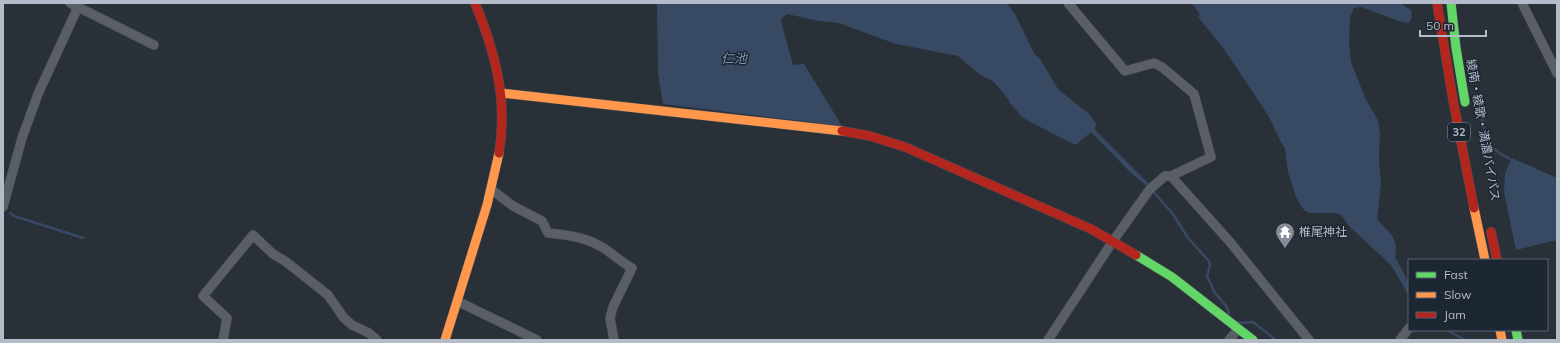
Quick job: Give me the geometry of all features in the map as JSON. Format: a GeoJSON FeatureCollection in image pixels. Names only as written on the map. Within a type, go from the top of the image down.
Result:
{"type":"FeatureCollection","features":[{"type":"Feature","properties":{"kind":"main road"},"geometry":{"type":"LineString","coordinates":[[446,340],[492,190],[499,158],[502,115],[501,93],[493,52],[475,3]]}},
{"type":"Feature","properties":{"kind":"main road","name":"綾南・綾歌・満濃バイパス"},"geometry":{"type":"LineString","coordinates":[[1438,3],[1444,48],[1463,158],[1485,259]]}},
{"type":"Feature","properties":{"kind":"main road","name":"綾南・綾歌・満濃バイパス"},"geometry":{"type":"LineString","coordinates":[[1451,3],[1456,48],[1466,111]]}},
{"type":"Feature","properties":{"kind":"main road"},"geometry":{"type":"LineString","coordinates":[[501,93],[824,128],[870,136],[905,147],[1091,229],[1113,241],[1172,277],[1253,340]]}},
{"type":"Feature","properties":{"kind":"main road"},"geometry":{"type":"LineString","coordinates":[[1489,224],[1497,259]]}},
{"type":"Feature","properties":{"kind":"street"},"geometry":{"type":"LineString","coordinates":[[1048,340],[1113,241],[1151,188],[1165,176],[1171,176],[1211,157],[1194,94],[1162,67],[1154,63],[1124,71],[1068,3]]}},
{"type":"Feature","properties":{"kind":"street"},"geometry":{"type":"LineString","coordinates":[[1522,3],[1557,74]]}},
{"type":"Feature","properties":{"kind":"street"},"geometry":{"type":"LineString","coordinates":[[3,207],[22,138],[38,94],[79,6],[154,45]]}},
{"type":"Feature","properties":{"kind":"street"},"geometry":{"type":"LineString","coordinates":[[1171,176],[1230,242],[1309,340]]}},
{"type":"Feature","properties":{"kind":"street"},"geometry":{"type":"LineString","coordinates":[[492,190],[513,206],[542,221],[548,233],[583,238],[607,250],[621,262],[632,268],[613,307],[610,318],[614,340]]}},
{"type":"Feature","properties":{"kind":"street"},"geometry":{"type":"LineString","coordinates":[[223,340],[227,318],[203,296],[253,235],[273,254],[285,261],[328,294],[344,318],[352,325],[369,333],[377,340]]}},
{"type":"Feature","properties":{"kind":"street"},"geometry":{"type":"LineString","coordinates":[[457,301],[537,340]]}},
{"type":"Feature","properties":{"kind":"street"},"geometry":{"type":"LineString","coordinates":[[1229,340],[1238,329]]}},
{"type":"Feature","properties":{"kind":"street"},"geometry":{"type":"LineString","coordinates":[[1400,340],[1408,329]]}},
{"type":"Feature","properties":{"kind":"water","name":"仁池"},"geometry":{"type":"Polygon","coordinates":[[[657,3],[1007,3],[1016,16],[1034,53],[1040,59],[1058,89],[1089,114],[1096,123],[1095,130],[1149,184],[1147,186],[1131,173],[1091,132],[1077,144],[1073,144],[1023,118],[994,82],[979,74],[958,56],[896,44],[839,23],[819,21],[787,14],[781,19],[793,65],[804,64],[842,126],[663,104],[658,74],[657,3]]]}},
{"type":"Feature","properties":{"kind":"water"},"geometry":{"type":"Polygon","coordinates":[[[1191,3],[1400,3],[1411,10],[1412,14],[1408,23],[1401,22],[1361,7],[1354,8],[1350,17],[1349,44],[1351,62],[1366,100],[1378,120],[1380,134],[1379,159],[1381,184],[1377,219],[1394,240],[1396,245],[1395,257],[1408,281],[1408,294],[1391,265],[1350,227],[1341,215],[1335,213],[1309,213],[1302,208],[1296,197],[1288,172],[1285,148],[1268,115],[1224,49],[1198,17],[1200,14],[1191,3]]]}},
{"type":"Feature","properties":{"kind":"water"},"geometry":{"type":"Polygon","coordinates":[[[1512,158],[1557,178],[1557,240],[1516,250],[1504,192],[1505,173],[1512,158]]]}},
{"type":"Feature","properties":{"kind":"waterway"},"geometry":{"type":"LineString","coordinates":[[1479,96],[1484,129],[1490,145],[1495,150],[1513,161]]}},
{"type":"Feature","properties":{"kind":"waterway"},"geometry":{"type":"LineString","coordinates":[[1152,190],[1173,214],[1188,238],[1209,261],[1210,265],[1207,276],[1215,293],[1227,307],[1229,314]]}},
{"type":"Feature","properties":{"kind":"waterway"},"geometry":{"type":"LineString","coordinates":[[10,213],[14,216],[83,238]]}},
{"type":"Feature","properties":{"kind":"waterway"},"geometry":{"type":"LineString","coordinates":[[1239,322],[1253,322],[1276,340]]}},
{"type":"Feature","properties":{"kind":"waterway"},"geometry":{"type":"LineString","coordinates":[[1449,331],[1465,340]]}},
{"type":"Feature","properties":{"kind":"traffic: fast"},"geometry":{"type":"LineString","coordinates":[[1451,3],[1456,48],[1465,102]]}},
{"type":"Feature","properties":{"kind":"traffic: fast"},"geometry":{"type":"LineString","coordinates":[[1136,255],[1172,277],[1253,340]]}},
{"type":"Feature","properties":{"kind":"traffic: fast"},"geometry":{"type":"LineString","coordinates":[[1516,331],[1518,340]]}},
{"type":"Feature","properties":{"kind":"traffic: slow"},"geometry":{"type":"LineString","coordinates":[[501,93],[842,131]]}},
{"type":"Feature","properties":{"kind":"traffic: slow"},"geometry":{"type":"LineString","coordinates":[[445,340],[487,205],[499,153]]}},
{"type":"Feature","properties":{"kind":"traffic: slow"},"geometry":{"type":"LineString","coordinates":[[1474,208],[1485,259]]}},
{"type":"Feature","properties":{"kind":"traffic: slow"},"geometry":{"type":"LineString","coordinates":[[1500,331],[1502,340]]}},
{"type":"Feature","properties":{"kind":"traffic: jam"},"geometry":{"type":"LineString","coordinates":[[475,3],[494,58],[498,76],[502,114],[499,153]]}},
{"type":"Feature","properties":{"kind":"traffic: jam"},"geometry":{"type":"LineString","coordinates":[[1437,3],[1453,100],[1474,208]]}},
{"type":"Feature","properties":{"kind":"traffic: jam"},"geometry":{"type":"LineString","coordinates":[[842,131],[870,136],[905,147],[1091,229],[1136,255]]}},
{"type":"Feature","properties":{"kind":"traffic: jam"},"geometry":{"type":"LineString","coordinates":[[1491,232],[1497,259]]}},
{"type":"Feature","properties":{"kind":"place","name":"椎尾神社"},"geometry":{"type":"Point","coordinates":[1285,249]}}]}
